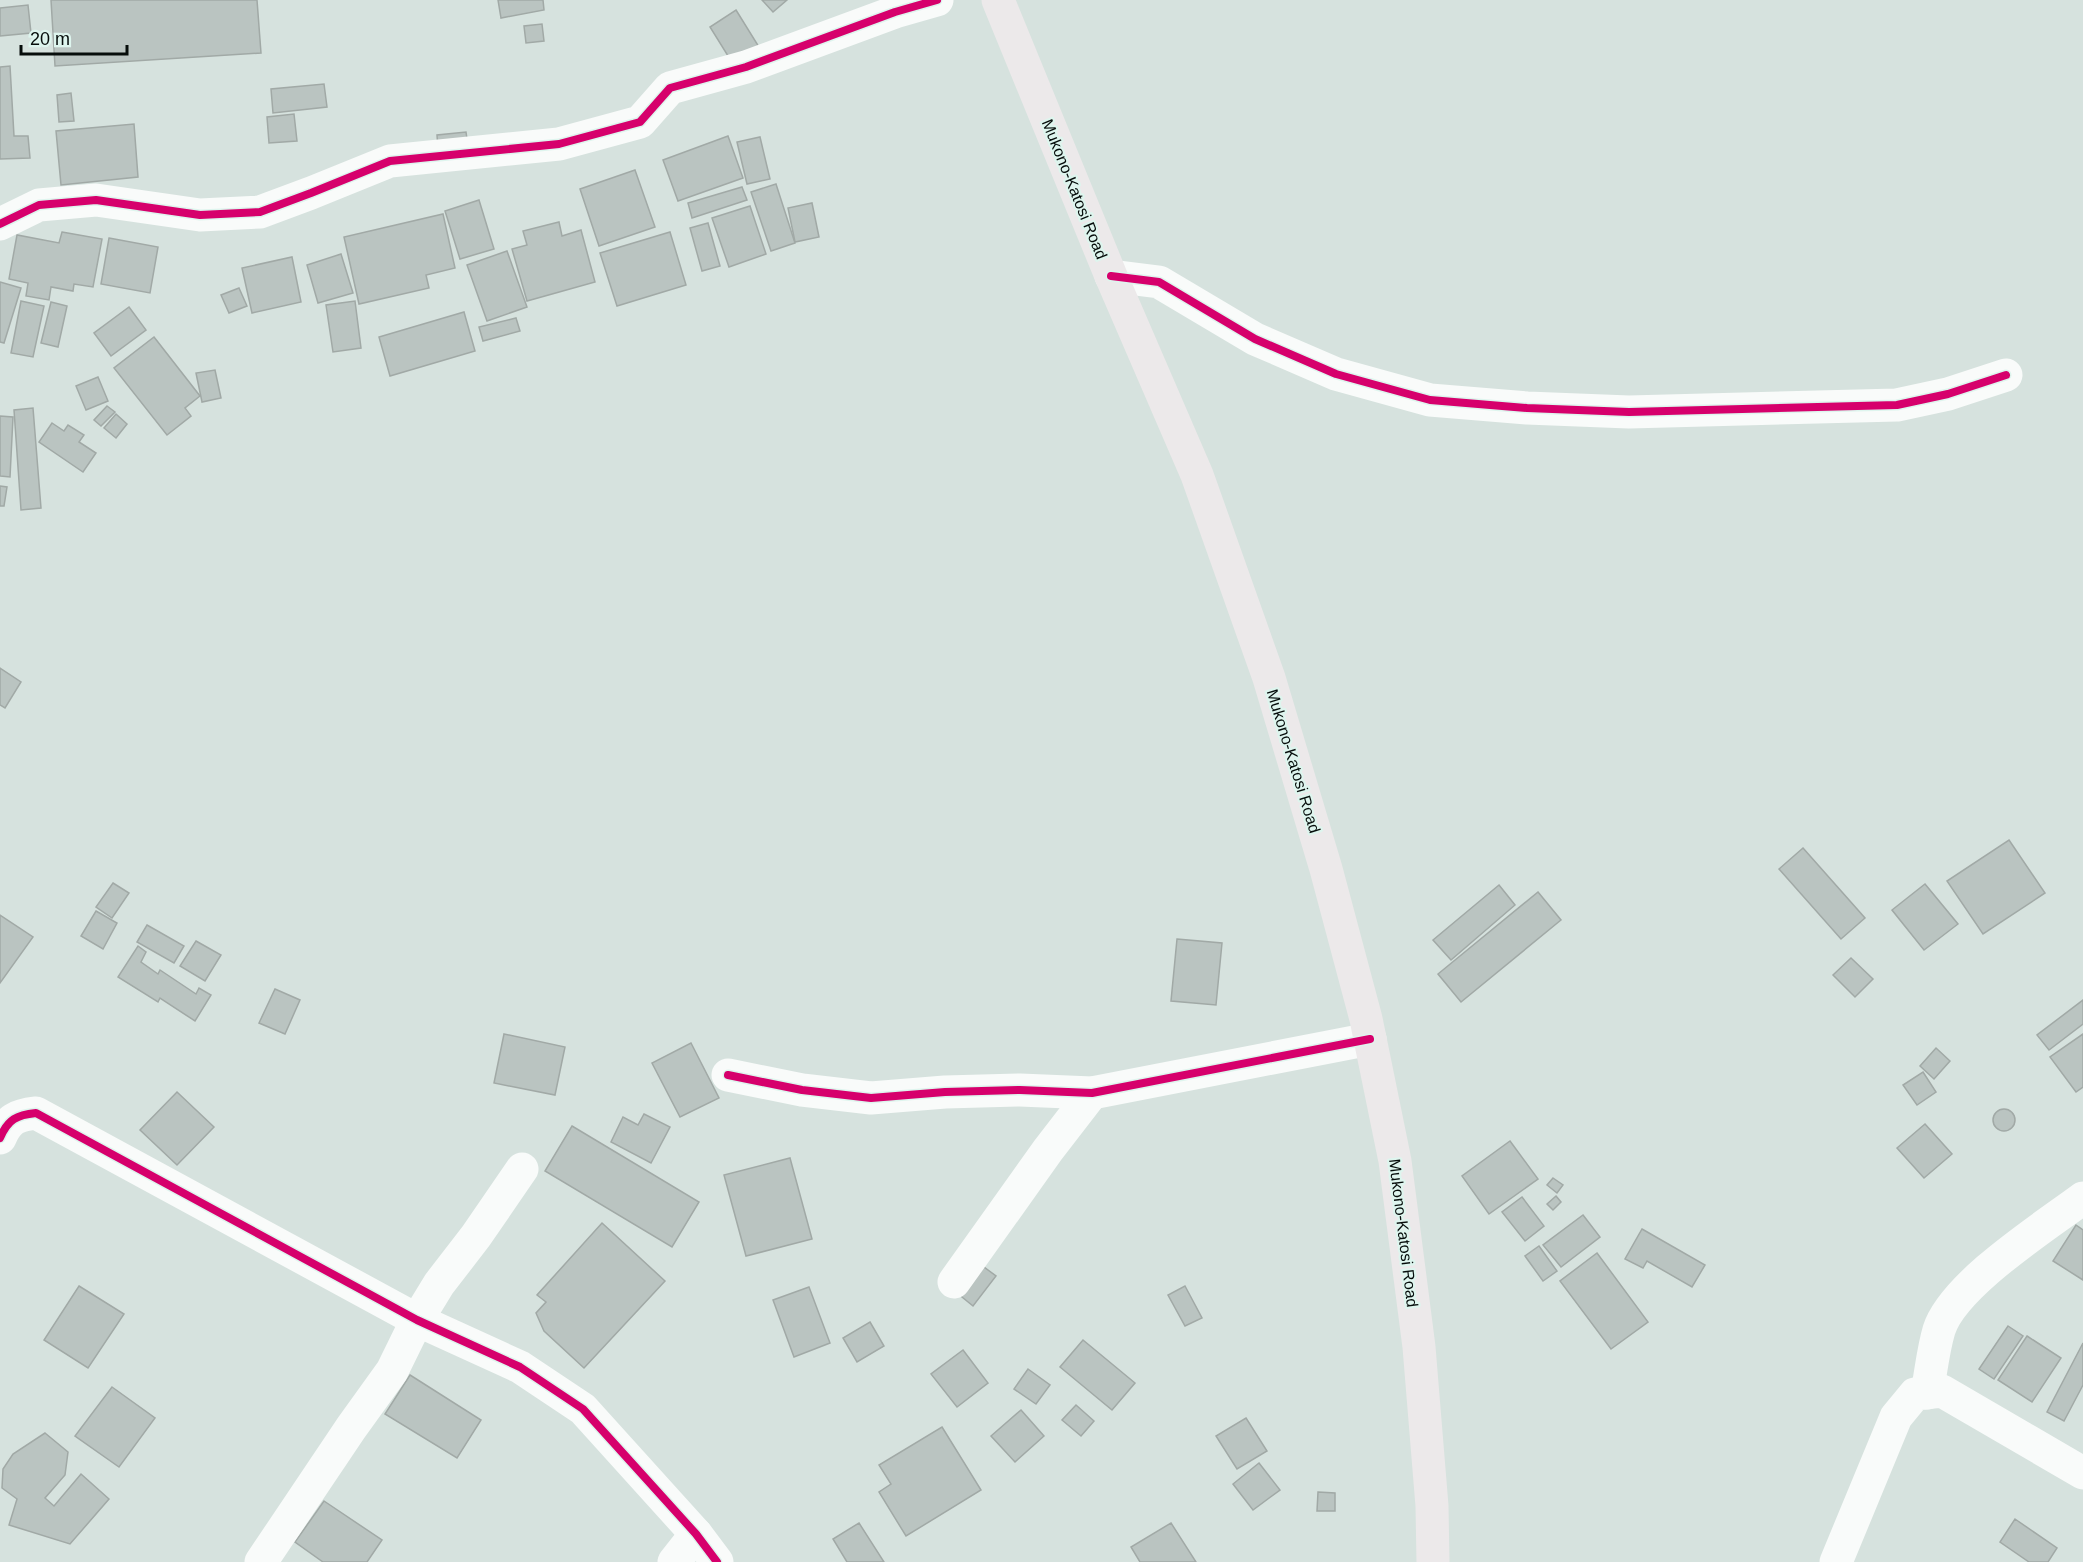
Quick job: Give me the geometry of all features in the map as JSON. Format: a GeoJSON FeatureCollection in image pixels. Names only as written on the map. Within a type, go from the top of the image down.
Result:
{"type":"FeatureCollection","features":[{"type":"Feature","properties":{"kind":"main road","name":"Mukono-Katosi Road"},"geometry":{"type":"LineString","coordinates":[[998,0],[1111,276],[1197,475],[1269,678],[1326,869],[1370,1039],[1395,1161],[1418,1335],[1432,1506],[1433,1562]]}},
{"type":"Feature","properties":{"kind":"street"},"geometry":{"type":"LineString","coordinates":[[0,224],[39,205],[96,200],[200,215],[260,212],[311,194],[390,161],[559,144],[640,122],[670,88],[746,67],[895,12],[937,0]]}},
{"type":"Feature","properties":{"kind":"street"},"geometry":{"type":"LineString","coordinates":[[1111,276],[1160,282],[1255,339],[1336,374],[1430,399],[1527,408],[1629,412],[1898,405],[1948,394],[2006,375]]}},
{"type":"Feature","properties":{"kind":"street"},"geometry":{"type":"LineString","coordinates":[[728,1075],[802,1090],[871,1098],[945,1092],[1020,1090],[1092,1093],[1370,1039]]}},
{"type":"Feature","properties":{"kind":"street"},"geometry":{"type":"LineString","coordinates":[[954,1282],[1048,1150],[1092,1093]]}},
{"type":"Feature","properties":{"kind":"street"},"geometry":{"type":"LineString","coordinates":[[0,1138],[3,1130],[17,1115],[36,1113],[417,1320],[520,1367],[583,1409],[696,1534],[717,1562]]}},
{"type":"Feature","properties":{"kind":"street"},"geometry":{"type":"LineString","coordinates":[[261,1562],[392,1371],[417,1320],[439,1284],[476,1236],[522,1169]]}},
{"type":"Feature","properties":{"kind":"street"},"geometry":{"type":"LineString","coordinates":[[1927,1393],[1939,1328],[1954,1302],[1977,1280],[2083,1198]]}},
{"type":"Feature","properties":{"kind":"street"},"geometry":{"type":"LineString","coordinates":[[1836,1562],[1896,1417],[1915,1394],[1942,1392],[2083,1473]]}},
{"type":"Feature","properties":{"kind":"street"},"geometry":{"type":"LineString","coordinates":[[674,1562],[696,1534]]}},
{"type":"Feature","properties":{"kind":"building"},"geometry":{"type":"Polygon","coordinates":[[[51,0],[257,0],[261,53],[55,66],[51,0]]]}},
{"type":"Feature","properties":{"kind":"building"},"geometry":{"type":"Polygon","coordinates":[[[498,0],[543,0],[544,10],[501,18],[498,0]]]}},
{"type":"Feature","properties":{"kind":"building"},"geometry":{"type":"Polygon","coordinates":[[[762,0],[787,0],[773,12],[762,0]]]}},
{"type":"Feature","properties":{"kind":"building"},"geometry":{"type":"Polygon","coordinates":[[[28,5],[31,33],[0,36],[0,8],[28,5]]]}},
{"type":"Feature","properties":{"kind":"building"},"geometry":{"type":"Polygon","coordinates":[[[736,10],[759,47],[733,64],[710,27],[736,10]]]}},
{"type":"Feature","properties":{"kind":"building"},"geometry":{"type":"Polygon","coordinates":[[[542,24],[544,41],[526,43],[524,26],[542,24]]]}},
{"type":"Feature","properties":{"kind":"building"},"geometry":{"type":"Polygon","coordinates":[[[10,66],[14,136],[28,136],[30,158],[0,159],[0,67],[10,66]]]}},
{"type":"Feature","properties":{"kind":"building"},"geometry":{"type":"Polygon","coordinates":[[[324,84],[327,107],[273,113],[271,89],[324,84]]]}},
{"type":"Feature","properties":{"kind":"building"},"geometry":{"type":"Polygon","coordinates":[[[71,93],[74,121],[59,122],[57,95],[71,93]]]}},
{"type":"Feature","properties":{"kind":"building"},"geometry":{"type":"Polygon","coordinates":[[[294,114],[297,141],[269,143],[267,117],[294,114]]]}},
{"type":"Feature","properties":{"kind":"building"},"geometry":{"type":"Polygon","coordinates":[[[134,124],[138,177],[61,185],[56,131],[134,124]]]}},
{"type":"Feature","properties":{"kind":"building"},"geometry":{"type":"Polygon","coordinates":[[[466,132],[468,146],[438,150],[437,135],[466,132]]]}},
{"type":"Feature","properties":{"kind":"building"},"geometry":{"type":"Polygon","coordinates":[[[728,136],[743,178],[678,201],[663,160],[728,136]]]}},
{"type":"Feature","properties":{"kind":"building"},"geometry":{"type":"Polygon","coordinates":[[[760,137],[770,179],[747,184],[737,142],[760,137]]]}},
{"type":"Feature","properties":{"kind":"building"},"geometry":{"type":"Polygon","coordinates":[[[635,170],[655,227],[599,246],[580,189],[635,170]]]}},
{"type":"Feature","properties":{"kind":"building"},"geometry":{"type":"Polygon","coordinates":[[[776,184],[795,243],[771,251],[751,192],[776,184]]]}},
{"type":"Feature","properties":{"kind":"building"},"geometry":{"type":"Polygon","coordinates":[[[742,187],[747,200],[692,218],[688,203],[742,187]]]}},
{"type":"Feature","properties":{"kind":"building"},"geometry":{"type":"Polygon","coordinates":[[[479,200],[494,249],[460,259],[445,211],[479,200]]]}},
{"type":"Feature","properties":{"kind":"building"},"geometry":{"type":"Polygon","coordinates":[[[812,203],[819,237],[795,242],[788,208],[812,203]]]}},
{"type":"Feature","properties":{"kind":"building"},"geometry":{"type":"Polygon","coordinates":[[[750,206],[766,254],[729,267],[712,218],[750,206]]]}},
{"type":"Feature","properties":{"kind":"building"},"geometry":{"type":"Polygon","coordinates":[[[443,214],[455,268],[426,275],[429,288],[359,304],[344,237],[443,214]]]}},
{"type":"Feature","properties":{"kind":"building"},"geometry":{"type":"Polygon","coordinates":[[[559,222],[562,236],[581,230],[595,282],[527,301],[512,249],[527,245],[523,231],[559,222]]]}},
{"type":"Feature","properties":{"kind":"building"},"geometry":{"type":"Polygon","coordinates":[[[708,223],[720,266],[702,271],[690,228],[708,223]]]}},
{"type":"Feature","properties":{"kind":"building"},"geometry":{"type":"Polygon","coordinates":[[[62,232],[102,239],[93,287],[74,284],[73,291],[51,287],[49,300],[26,296],[28,283],[9,279],[17,235],[59,243],[62,232]]]}},
{"type":"Feature","properties":{"kind":"building"},"geometry":{"type":"Polygon","coordinates":[[[670,232],[686,285],[617,306],[600,253],[670,232]]]}},
{"type":"Feature","properties":{"kind":"building"},"geometry":{"type":"Polygon","coordinates":[[[109,238],[158,247],[150,293],[101,284],[109,238]]]}},
{"type":"Feature","properties":{"kind":"building"},"geometry":{"type":"Polygon","coordinates":[[[507,251],[527,307],[487,321],[467,265],[507,251]]]}},
{"type":"Feature","properties":{"kind":"building"},"geometry":{"type":"Polygon","coordinates":[[[341,254],[353,293],[318,303],[307,265],[341,254]]]}},
{"type":"Feature","properties":{"kind":"building"},"geometry":{"type":"Polygon","coordinates":[[[292,257],[301,302],[252,313],[242,268],[292,257]]]}},
{"type":"Feature","properties":{"kind":"building"},"geometry":{"type":"Polygon","coordinates":[[[0,282],[21,288],[4,343],[0,342],[0,282]]]}},
{"type":"Feature","properties":{"kind":"building"},"geometry":{"type":"Polygon","coordinates":[[[239,288],[247,306],[229,313],[221,295],[239,288]]]}},
{"type":"Feature","properties":{"kind":"building"},"geometry":{"type":"Polygon","coordinates":[[[21,301],[44,306],[33,357],[11,353],[21,301]]]}},
{"type":"Feature","properties":{"kind":"building"},"geometry":{"type":"Polygon","coordinates":[[[355,301],[361,348],[333,352],[326,305],[355,301]]]}},
{"type":"Feature","properties":{"kind":"building"},"geometry":{"type":"Polygon","coordinates":[[[51,302],[67,306],[58,347],[41,343],[51,302]]]}},
{"type":"Feature","properties":{"kind":"building"},"geometry":{"type":"Polygon","coordinates":[[[129,307],[146,330],[111,356],[94,333],[129,307]]]}},
{"type":"Feature","properties":{"kind":"building"},"geometry":{"type":"Polygon","coordinates":[[[464,312],[475,351],[390,376],[379,337],[464,312]]]}},
{"type":"Feature","properties":{"kind":"building"},"geometry":{"type":"Polygon","coordinates":[[[516,318],[520,331],[483,341],[479,327],[516,318]]]}},
{"type":"Feature","properties":{"kind":"building"},"geometry":{"type":"Polygon","coordinates":[[[154,337],[200,396],[185,408],[191,416],[167,435],[114,368],[154,337]]]}},
{"type":"Feature","properties":{"kind":"building"},"geometry":{"type":"Polygon","coordinates":[[[215,370],[221,398],[202,402],[196,373],[215,370]]]}},
{"type":"Feature","properties":{"kind":"building"},"geometry":{"type":"Polygon","coordinates":[[[98,377],[108,401],[86,410],[76,386],[98,377]]]}},
{"type":"Feature","properties":{"kind":"building"},"geometry":{"type":"Polygon","coordinates":[[[107,406],[115,412],[101,426],[94,420],[107,406]]]}},
{"type":"Feature","properties":{"kind":"building"},"geometry":{"type":"Polygon","coordinates":[[[33,408],[41,508],[21,510],[14,410],[33,408]]]}},
{"type":"Feature","properties":{"kind":"building"},"geometry":{"type":"Polygon","coordinates":[[[116,414],[127,424],[116,438],[104,428],[116,414]]]}},
{"type":"Feature","properties":{"kind":"building"},"geometry":{"type":"Polygon","coordinates":[[[0,416],[13,417],[10,477],[0,476],[0,416]]]}},
{"type":"Feature","properties":{"kind":"building"},"geometry":{"type":"Polygon","coordinates":[[[52,423],[64,431],[68,425],[84,435],[79,442],[96,453],[83,472],[39,442],[52,423]]]}},
{"type":"Feature","properties":{"kind":"building"},"geometry":{"type":"Polygon","coordinates":[[[0,486],[7,487],[4,506],[0,506],[0,486]]]}},
{"type":"Feature","properties":{"kind":"building"},"geometry":{"type":"Polygon","coordinates":[[[0,668],[21,682],[5,708],[0,705],[0,668]]]}},
{"type":"Feature","properties":{"kind":"building"},"geometry":{"type":"Polygon","coordinates":[[[2009,840],[2045,893],[1983,934],[1947,881],[2009,840]]]}},
{"type":"Feature","properties":{"kind":"building"},"geometry":{"type":"Polygon","coordinates":[[[1803,848],[1865,918],[1841,939],[1779,869],[1803,848]]]}},
{"type":"Feature","properties":{"kind":"building"},"geometry":{"type":"Polygon","coordinates":[[[113,883],[129,893],[112,918],[96,907],[113,883]]]}},
{"type":"Feature","properties":{"kind":"building"},"geometry":{"type":"Polygon","coordinates":[[[1925,884],[1958,924],[1924,950],[1892,910],[1925,884]]]}},
{"type":"Feature","properties":{"kind":"building"},"geometry":{"type":"Polygon","coordinates":[[[1499,885],[1515,905],[1451,960],[1433,940],[1499,885]]]}},
{"type":"Feature","properties":{"kind":"building"},"geometry":{"type":"Polygon","coordinates":[[[1538,892],[1561,920],[1461,1002],[1438,974],[1538,892]]]}},
{"type":"Feature","properties":{"kind":"building"},"geometry":{"type":"Polygon","coordinates":[[[96,911],[117,923],[103,949],[81,936],[96,911]]]}},
{"type":"Feature","properties":{"kind":"building"},"geometry":{"type":"Polygon","coordinates":[[[0,915],[33,937],[0,983],[0,915]]]}},
{"type":"Feature","properties":{"kind":"building"},"geometry":{"type":"Polygon","coordinates":[[[147,925],[184,946],[174,963],[137,942],[147,925]]]}},
{"type":"Feature","properties":{"kind":"building"},"geometry":{"type":"Polygon","coordinates":[[[1177,939],[1222,943],[1216,1005],[1171,1001],[1177,939]]]}},
{"type":"Feature","properties":{"kind":"building"},"geometry":{"type":"Polygon","coordinates":[[[196,941],[221,955],[205,981],[180,966],[196,941]]]}},
{"type":"Feature","properties":{"kind":"building"},"geometry":{"type":"Polygon","coordinates":[[[138,946],[146,952],[141,962],[158,974],[160,970],[196,994],[199,988],[211,995],[195,1021],[160,998],[158,1002],[118,977],[138,946]]]}},
{"type":"Feature","properties":{"kind":"building"},"geometry":{"type":"Polygon","coordinates":[[[1851,958],[1873,979],[1855,997],[1833,975],[1851,958]]]}},
{"type":"Feature","properties":{"kind":"building"},"geometry":{"type":"Polygon","coordinates":[[[275,989],[300,1000],[285,1034],[259,1023],[275,989]]]}},
{"type":"Feature","properties":{"kind":"building"},"geometry":{"type":"Polygon","coordinates":[[[2083,1000],[2083,1024],[2049,1050],[2037,1035],[2083,1000]]]}},
{"type":"Feature","properties":{"kind":"building"},"geometry":{"type":"Polygon","coordinates":[[[504,1034],[565,1047],[555,1095],[494,1083],[504,1034]]]}},
{"type":"Feature","properties":{"kind":"building"},"geometry":{"type":"Polygon","coordinates":[[[2083,1034],[2083,1087],[2076,1092],[2050,1057],[2083,1034]]]}},
{"type":"Feature","properties":{"kind":"building"},"geometry":{"type":"Polygon","coordinates":[[[691,1043],[719,1098],[680,1117],[652,1063],[691,1043]]]}},
{"type":"Feature","properties":{"kind":"building"},"geometry":{"type":"Polygon","coordinates":[[[1936,1048],[1950,1061],[1934,1079],[1920,1066],[1936,1048]]]}},
{"type":"Feature","properties":{"kind":"building"},"geometry":{"type":"Polygon","coordinates":[[[1923,1072],[1936,1092],[1917,1105],[1903,1085],[1923,1072]]]}},
{"type":"Feature","properties":{"kind":"building"},"geometry":{"type":"Polygon","coordinates":[[[177,1092],[214,1127],[177,1165],[140,1130],[177,1092]]]}},
{"type":"Feature","properties":{"kind":"building"},"geometry":{"type":"Polygon","coordinates":[[[2000,1109],[2008,1109],[2015,1116],[2015,1124],[2008,1131],[2000,1131],[1993,1124],[1993,1116],[2000,1109]]]}},
{"type":"Feature","properties":{"kind":"building"},"geometry":{"type":"Polygon","coordinates":[[[644,1114],[670,1127],[651,1163],[611,1142],[623,1117],[638,1125],[644,1114]]]}},
{"type":"Feature","properties":{"kind":"building"},"geometry":{"type":"Polygon","coordinates":[[[1925,1124],[1952,1154],[1924,1178],[1897,1148],[1925,1124]]]}},
{"type":"Feature","properties":{"kind":"building"},"geometry":{"type":"Polygon","coordinates":[[[572,1126],[699,1202],[672,1247],[545,1171],[572,1126]]]}},
{"type":"Feature","properties":{"kind":"building"},"geometry":{"type":"Polygon","coordinates":[[[1510,1141],[1538,1179],[1489,1214],[1462,1176],[1510,1141]]]}},
{"type":"Feature","properties":{"kind":"building"},"geometry":{"type":"Polygon","coordinates":[[[790,1158],[812,1239],[746,1256],[724,1175],[790,1158]]]}},
{"type":"Feature","properties":{"kind":"building"},"geometry":{"type":"Polygon","coordinates":[[[1553,1178],[1563,1185],[1557,1193],[1547,1185],[1553,1178]]]}},
{"type":"Feature","properties":{"kind":"building"},"geometry":{"type":"Polygon","coordinates":[[[1556,1196],[1561,1202],[1553,1210],[1547,1204],[1556,1196]]]}},
{"type":"Feature","properties":{"kind":"building"},"geometry":{"type":"Polygon","coordinates":[[[1522,1197],[1544,1226],[1525,1241],[1502,1212],[1522,1197]]]}},
{"type":"Feature","properties":{"kind":"building"},"geometry":{"type":"Polygon","coordinates":[[[1583,1215],[1600,1237],[1561,1267],[1543,1245],[1583,1215]]]}},
{"type":"Feature","properties":{"kind":"building"},"geometry":{"type":"Polygon","coordinates":[[[602,1223],[665,1281],[584,1368],[544,1331],[536,1313],[546,1302],[537,1295],[602,1223]]]}},
{"type":"Feature","properties":{"kind":"building"},"geometry":{"type":"Polygon","coordinates":[[[2076,1225],[2083,1230],[2083,1280],[2053,1261],[2076,1225]]]}},
{"type":"Feature","properties":{"kind":"building"},"geometry":{"type":"Polygon","coordinates":[[[1642,1229],[1705,1265],[1692,1287],[1647,1261],[1643,1268],[1625,1259],[1642,1229]]]}},
{"type":"Feature","properties":{"kind":"building"},"geometry":{"type":"Polygon","coordinates":[[[1539,1246],[1557,1271],[1543,1281],[1525,1256],[1539,1246]]]}},
{"type":"Feature","properties":{"kind":"building"},"geometry":{"type":"Polygon","coordinates":[[[1597,1253],[1648,1322],[1611,1349],[1560,1281],[1597,1253]]]}},
{"type":"Feature","properties":{"kind":"building"},"geometry":{"type":"Polygon","coordinates":[[[980,1264],[996,1276],[973,1306],[957,1293],[980,1264]]]}},
{"type":"Feature","properties":{"kind":"building"},"geometry":{"type":"Polygon","coordinates":[[[79,1286],[124,1314],[88,1368],[44,1340],[79,1286]]]}},
{"type":"Feature","properties":{"kind":"building"},"geometry":{"type":"Polygon","coordinates":[[[1185,1286],[1202,1318],[1185,1326],[1168,1295],[1185,1286]]]}},
{"type":"Feature","properties":{"kind":"building"},"geometry":{"type":"Polygon","coordinates":[[[809,1287],[830,1343],[794,1357],[773,1300],[809,1287]]]}},
{"type":"Feature","properties":{"kind":"building"},"geometry":{"type":"Polygon","coordinates":[[[870,1322],[884,1346],[857,1362],[843,1338],[870,1322]]]}},
{"type":"Feature","properties":{"kind":"building"},"geometry":{"type":"Polygon","coordinates":[[[2008,1326],[2023,1336],[1994,1379],[1979,1369],[2008,1326]]]}},
{"type":"Feature","properties":{"kind":"building"},"geometry":{"type":"Polygon","coordinates":[[[2027,1336],[2061,1358],[2032,1402],[1998,1380],[2027,1336]]]}},
{"type":"Feature","properties":{"kind":"building"},"geometry":{"type":"Polygon","coordinates":[[[1083,1340],[1135,1383],[1112,1410],[1060,1367],[1083,1340]]]}},
{"type":"Feature","properties":{"kind":"building"},"geometry":{"type":"Polygon","coordinates":[[[2083,1343],[2083,1385],[2064,1421],[2047,1412],[2083,1343]]]}},
{"type":"Feature","properties":{"kind":"building"},"geometry":{"type":"Polygon","coordinates":[[[963,1350],[988,1383],[957,1407],[931,1374],[963,1350]]]}},
{"type":"Feature","properties":{"kind":"building"},"geometry":{"type":"Polygon","coordinates":[[[1028,1369],[1050,1385],[1036,1404],[1014,1389],[1028,1369]]]}},
{"type":"Feature","properties":{"kind":"building"},"geometry":{"type":"Polygon","coordinates":[[[410,1375],[481,1420],[457,1458],[385,1414],[410,1375]]]}},
{"type":"Feature","properties":{"kind":"building"},"geometry":{"type":"Polygon","coordinates":[[[112,1387],[155,1418],[119,1467],[75,1436],[112,1387]]]}},
{"type":"Feature","properties":{"kind":"building"},"geometry":{"type":"Polygon","coordinates":[[[1076,1405],[1094,1421],[1081,1436],[1062,1420],[1076,1405]]]}},
{"type":"Feature","properties":{"kind":"building"},"geometry":{"type":"Polygon","coordinates":[[[1021,1410],[1044,1436],[1015,1462],[991,1436],[1021,1410]]]}},
{"type":"Feature","properties":{"kind":"building"},"geometry":{"type":"Polygon","coordinates":[[[1246,1418],[1267,1451],[1237,1469],[1216,1436],[1246,1418]]]}},
{"type":"Feature","properties":{"kind":"building"},"geometry":{"type":"Polygon","coordinates":[[[942,1427],[981,1490],[906,1536],[879,1492],[891,1484],[879,1465],[942,1427]]]}},
{"type":"Feature","properties":{"kind":"building"},"geometry":{"type":"Polygon","coordinates":[[[45,1433],[68,1452],[65,1475],[45,1498],[54,1506],[81,1474],[109,1499],[70,1544],[9,1525],[17,1499],[2,1488],[3,1469],[13,1454],[45,1433]]]}},
{"type":"Feature","properties":{"kind":"building"},"geometry":{"type":"Polygon","coordinates":[[[1259,1463],[1280,1490],[1253,1510],[1233,1484],[1259,1463]]]}},
{"type":"Feature","properties":{"kind":"building"},"geometry":{"type":"Polygon","coordinates":[[[1318,1492],[1335,1493],[1335,1511],[1317,1511],[1318,1492]]]}},
{"type":"Feature","properties":{"kind":"building"},"geometry":{"type":"Polygon","coordinates":[[[324,1501],[382,1540],[367,1562],[323,1562],[295,1542],[324,1501]]]}},
{"type":"Feature","properties":{"kind":"building"},"geometry":{"type":"Polygon","coordinates":[[[2015,1519],[2057,1548],[2048,1562],[2029,1562],[2000,1542],[2015,1519]]]}},
{"type":"Feature","properties":{"kind":"building"},"geometry":{"type":"Polygon","coordinates":[[[859,1523],[884,1562],[847,1562],[833,1539],[859,1523]]]}},
{"type":"Feature","properties":{"kind":"building"},"geometry":{"type":"Polygon","coordinates":[[[1171,1523],[1196,1562],[1140,1562],[1131,1547],[1171,1523]]]}},
{"type":"Feature","properties":{"kind":"cycle path"},"geometry":{"type":"LineString","coordinates":[[0,224],[39,205],[96,200],[200,215],[260,212],[390,161],[559,144],[640,122],[670,88],[746,67],[895,12],[937,0]]}},
{"type":"Feature","properties":{"kind":"cycle path"},"geometry":{"type":"LineString","coordinates":[[1111,276],[1159,282],[1255,339],[1336,374],[1430,400],[1527,408],[1629,412],[1897,405],[1948,394],[2006,375]]}},
{"type":"Feature","properties":{"kind":"cycle path"},"geometry":{"type":"LineString","coordinates":[[728,1075],[802,1090],[871,1098],[945,1092],[1020,1090],[1092,1093],[1370,1039]]}},
{"type":"Feature","properties":{"kind":"cycle path"},"geometry":{"type":"LineString","coordinates":[[0,1138],[6,1126],[14,1119],[36,1113],[417,1320],[520,1367],[583,1409],[696,1534],[717,1562]]}}]}
